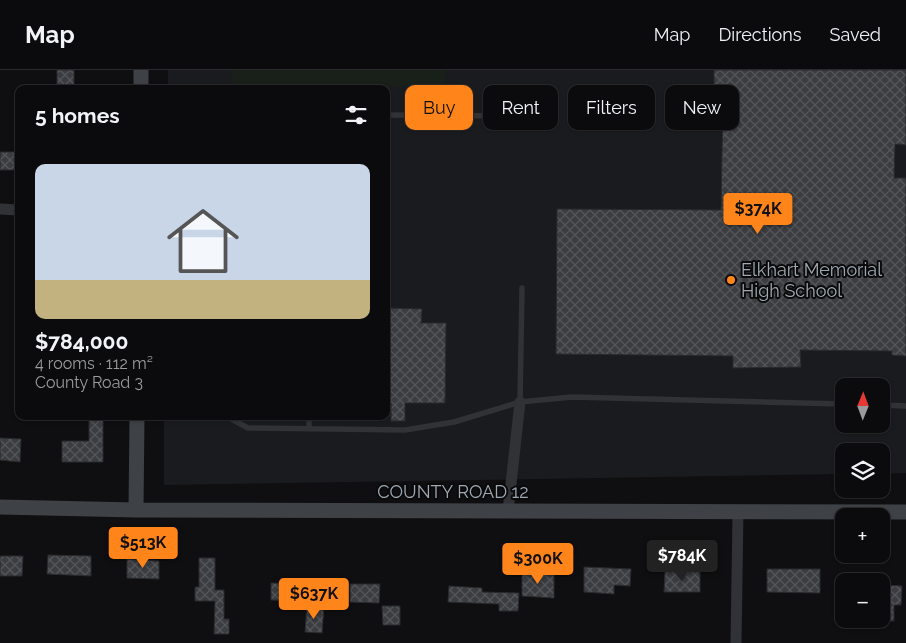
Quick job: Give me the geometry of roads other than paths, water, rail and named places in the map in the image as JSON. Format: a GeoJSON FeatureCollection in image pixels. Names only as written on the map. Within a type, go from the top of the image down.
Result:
{"type":"FeatureCollection","features":[{"type":"Feature","properties":{"kind":"main road"},"geometry":{"type":"LineString","coordinates":[[141,85],[142,70]]}},
{"type":"Feature","properties":{"kind":"main road"},"geometry":{"type":"LineString","coordinates":[[136,510],[137,420]]}},
{"type":"Feature","properties":{"kind":"main road","name":"COUNTY ROAD 12"},"geometry":{"type":"LineString","coordinates":[[0,508],[906,512]]}},
{"type":"Feature","properties":{"kind":"street"},"geometry":{"type":"LineString","coordinates":[[0,209],[15,210]]}},
{"type":"Feature","properties":{"kind":"street"},"geometry":{"type":"LineString","coordinates":[[508,511],[520,402]]}},
{"type":"Feature","properties":{"kind":"street"},"geometry":{"type":"LineString","coordinates":[[736,643],[738,512]]}},
{"type":"Feature","properties":{"kind":"lane"},"geometry":{"type":"LineString","coordinates":[[390,114],[483,115]]}},
{"type":"Feature","properties":{"kind":"lane"},"geometry":{"type":"LineString","coordinates":[[520,402],[522,288]]}},
{"type":"Feature","properties":{"kind":"lane"},"geometry":{"type":"LineString","coordinates":[[233,420],[248,428],[405,430],[454,422],[520,402],[572,397],[835,404]]}},
{"type":"Feature","properties":{"kind":"lane"},"geometry":{"type":"LineString","coordinates":[[890,405],[906,406]]}},
{"type":"Feature","properties":{"kind":"lane"},"geometry":{"type":"LineString","coordinates":[[309,420],[309,429]]}},
{"type":"Feature","properties":{"kind":"place","name":"Elkhart Memorial High School"},"geometry":{"type":"Point","coordinates":[731,280]}}]}
